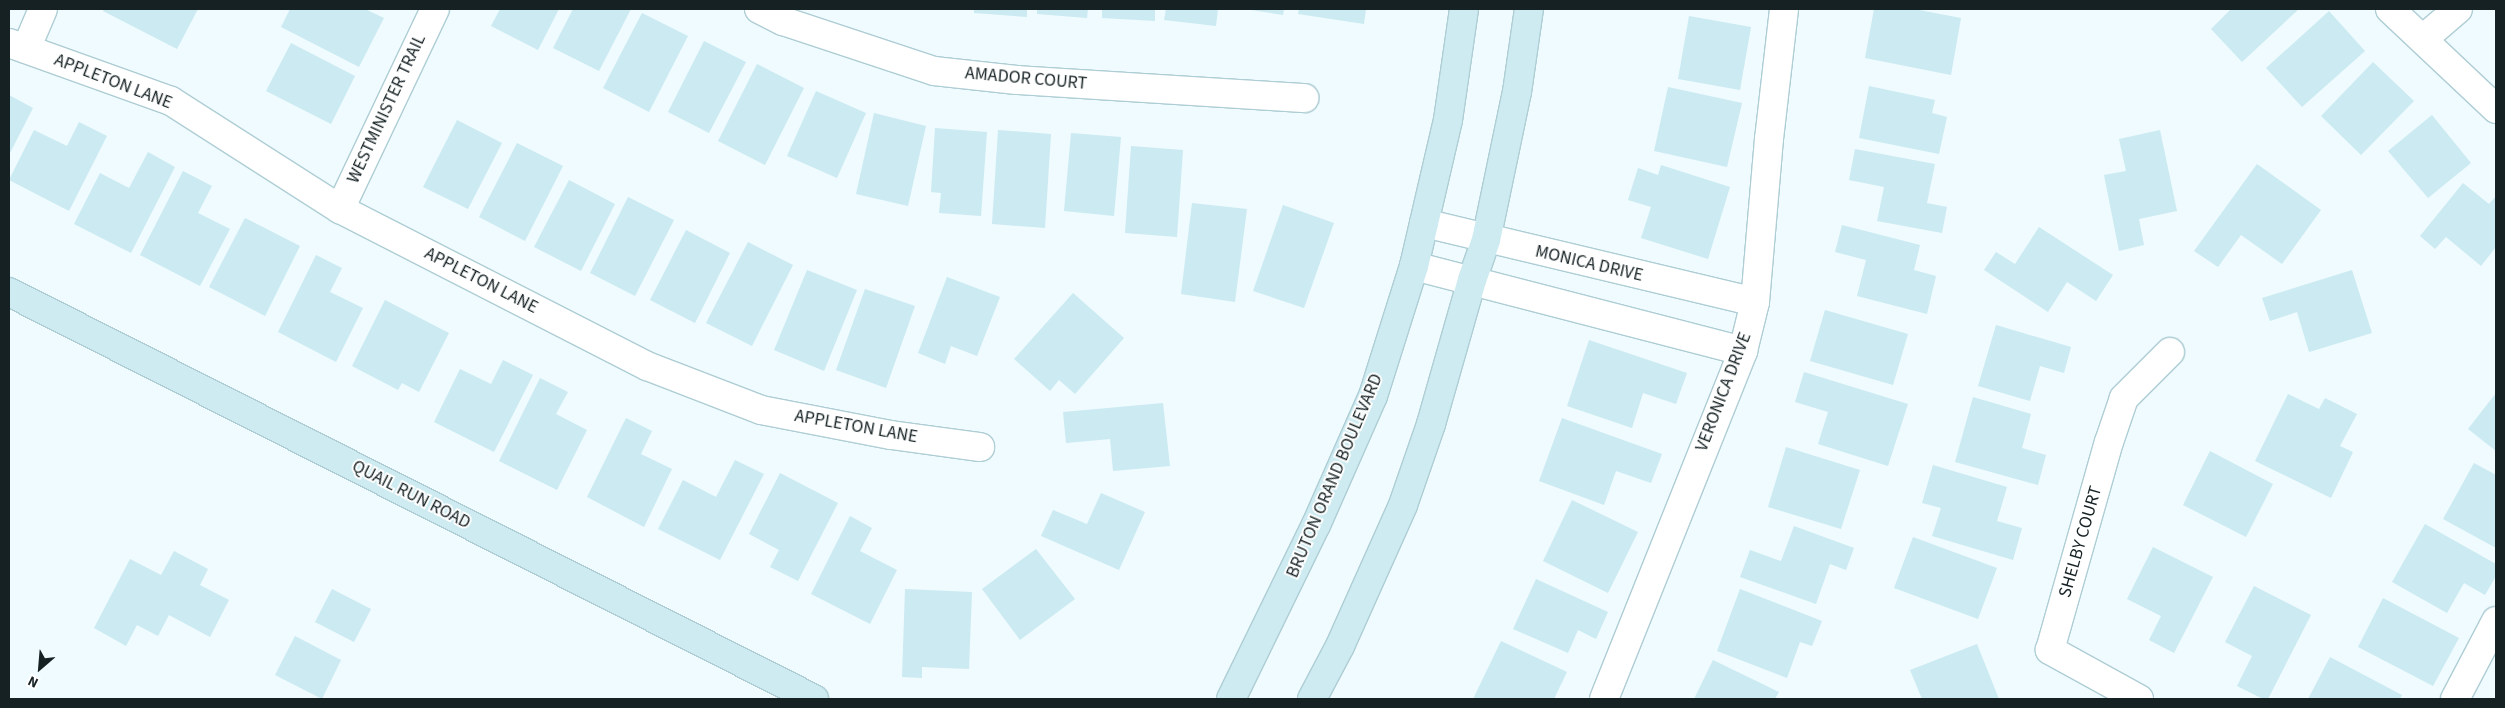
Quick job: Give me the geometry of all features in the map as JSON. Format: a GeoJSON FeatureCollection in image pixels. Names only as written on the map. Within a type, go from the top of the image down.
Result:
{"type":"FeatureCollection","features":[{"type":"Feature","properties":{"kind":"main road","name":"BRUTON ORAND BOULEVARD"},"geometry":{"type":"LineString","coordinates":[[1231,699],[1316,525],[1373,396],[1414,266],[1424,224],[1448,120],[1464,9]]}},
{"type":"Feature","properties":{"kind":"main road"},"geometry":{"type":"LineString","coordinates":[[1312,699],[1340,646],[1403,505],[1431,424],[1472,280],[1486,240],[1517,92],[1529,9]]}},
{"type":"Feature","properties":{"kind":"main road","name":"QUAIL RUN ROAD"},"geometry":{"type":"LineString","coordinates":[[9,292],[814,699]]}},
{"type":"Feature","properties":{"kind":"street"},"geometry":{"type":"LineString","coordinates":[[18,46],[42,9]]}},
{"type":"Feature","properties":{"kind":"street","name":"WESTMINISTER TRAIL"},"geometry":{"type":"LineString","coordinates":[[340,209],[435,9]]}},
{"type":"Feature","properties":{"kind":"street","name":"AMADOR COURT"},"geometry":{"type":"LineString","coordinates":[[758,9],[782,21],[934,71],[1018,80],[1304,98]]}},
{"type":"Feature","properties":{"kind":"street","name":"VERONICA DRIVE"},"geometry":{"type":"LineString","coordinates":[[1604,699],[1743,351],[1755,302],[1769,139],[1784,9]]}},
{"type":"Feature","properties":{"kind":"street"},"geometry":{"type":"LineString","coordinates":[[2390,9],[2496,109]]}},
{"type":"Feature","properties":{"kind":"street"},"geometry":{"type":"LineString","coordinates":[[2422,39],[2458,9]]}},
{"type":"Feature","properties":{"kind":"street","name":"APPLETON LANE"},"geometry":{"type":"LineString","coordinates":[[18,46],[170,102],[340,209],[648,366],[761,410],[891,435],[980,447]]}},
{"type":"Feature","properties":{"kind":"street","name":"MONICA DRIVE"},"geometry":{"type":"LineString","coordinates":[[1424,224],[1755,302]]}},
{"type":"Feature","properties":{"kind":"street"},"geometry":{"type":"LineString","coordinates":[[1414,266],[1743,351]]}},
{"type":"Feature","properties":{"kind":"street","name":"SHELBY COURT"},"geometry":{"type":"LineString","coordinates":[[2139,699],[2050,650],[2109,442],[2124,398],[2170,352]]}},
{"type":"Feature","properties":{"kind":"street"},"geometry":{"type":"LineString","coordinates":[[2455,699],[2496,621]]}},
{"type":"Feature","properties":{"kind":"building"},"geometry":{"type":"Polygon","coordinates":[[[104,9],[198,9],[177,49],[103,11],[104,9]]]}},
{"type":"Feature","properties":{"kind":"building"},"geometry":{"type":"Polygon","coordinates":[[[290,9],[365,9],[384,18],[359,67],[281,27],[290,9]]]}},
{"type":"Feature","properties":{"kind":"building"},"geometry":{"type":"Polygon","coordinates":[[[500,9],[559,9],[538,50],[491,26],[500,9]]]}},
{"type":"Feature","properties":{"kind":"building"},"geometry":{"type":"Polygon","coordinates":[[[573,9],[631,9],[599,71],[553,48],[573,9]]]}},
{"type":"Feature","properties":{"kind":"building"},"geometry":{"type":"Polygon","coordinates":[[[974,9],[1027,9],[1027,17],[974,13],[974,9]]]}},
{"type":"Feature","properties":{"kind":"building"},"geometry":{"type":"Polygon","coordinates":[[[1037,9],[1088,9],[1087,18],[1037,14],[1037,9]]]}},
{"type":"Feature","properties":{"kind":"building"},"geometry":{"type":"Polygon","coordinates":[[[1102,9],[1155,9],[1155,21],[1102,18],[1102,9]]]}},
{"type":"Feature","properties":{"kind":"building"},"geometry":{"type":"Polygon","coordinates":[[[1166,9],[1218,9],[1216,26],[1164,20],[1166,9]]]}},
{"type":"Feature","properties":{"kind":"building"},"geometry":{"type":"Polygon","coordinates":[[[1245,9],[1284,9],[1283,15],[1245,9]]]}},
{"type":"Feature","properties":{"kind":"building"},"geometry":{"type":"Polygon","coordinates":[[[1299,9],[1366,9],[1364,24],[1298,14],[1299,9]]]}},
{"type":"Feature","properties":{"kind":"building"},"geometry":{"type":"Polygon","coordinates":[[[1874,9],[1914,9],[1961,18],[1951,75],[1865,58],[1874,9]]]}},
{"type":"Feature","properties":{"kind":"building"},"geometry":{"type":"Polygon","coordinates":[[[2231,9],[2299,9],[2242,62],[2211,29],[2231,9]]]}},
{"type":"Feature","properties":{"kind":"building"},"geometry":{"type":"Polygon","coordinates":[[[2329,11],[2365,51],[2302,107],[2266,68],[2329,11]]]}},
{"type":"Feature","properties":{"kind":"building"},"geometry":{"type":"Polygon","coordinates":[[[642,13],[688,36],[649,112],[603,88],[642,13]]]}},
{"type":"Feature","properties":{"kind":"building"},"geometry":{"type":"Polygon","coordinates":[[[1689,16],[1751,27],[1740,90],[1678,79],[1689,16]]]}},
{"type":"Feature","properties":{"kind":"building"},"geometry":{"type":"Polygon","coordinates":[[[704,41],[746,62],[709,133],[668,112],[704,41]]]}},
{"type":"Feature","properties":{"kind":"building"},"geometry":{"type":"Polygon","coordinates":[[[291,43],[355,76],[331,124],[266,91],[291,43]]]}},
{"type":"Feature","properties":{"kind":"building"},"geometry":{"type":"Polygon","coordinates":[[[2373,62],[2414,101],[2361,155],[2321,116],[2373,62]]]}},
{"type":"Feature","properties":{"kind":"building"},"geometry":{"type":"Polygon","coordinates":[[[757,64],[804,88],[765,165],[718,141],[757,64]]]}},
{"type":"Feature","properties":{"kind":"building"},"geometry":{"type":"Polygon","coordinates":[[[1869,86],[1935,100],[1932,113],[1947,117],[1939,154],[1859,138],[1869,86]]]}},
{"type":"Feature","properties":{"kind":"building"},"geometry":{"type":"Polygon","coordinates":[[[1668,87],[1742,103],[1727,167],[1654,151],[1668,87]]]}},
{"type":"Feature","properties":{"kind":"building"},"geometry":{"type":"Polygon","coordinates":[[[816,91],[866,113],[837,178],[787,156],[816,91]]]}},
{"type":"Feature","properties":{"kind":"building"},"geometry":{"type":"Polygon","coordinates":[[[9,95],[33,108],[9,155],[9,95]]]}},
{"type":"Feature","properties":{"kind":"building"},"geometry":{"type":"Polygon","coordinates":[[[874,113],[926,126],[908,206],[856,194],[874,113]]]}},
{"type":"Feature","properties":{"kind":"building"},"geometry":{"type":"Polygon","coordinates":[[[2432,115],[2471,163],[2428,198],[2388,151],[2432,115]]]}},
{"type":"Feature","properties":{"kind":"building"},"geometry":{"type":"Polygon","coordinates":[[[457,120],[502,143],[468,209],[423,187],[457,120]]]}},
{"type":"Feature","properties":{"kind":"building"},"geometry":{"type":"Polygon","coordinates":[[[79,122],[107,136],[69,211],[9,180],[34,130],[67,146],[79,122]]]}},
{"type":"Feature","properties":{"kind":"building"},"geometry":{"type":"Polygon","coordinates":[[[935,128],[987,132],[981,216],[939,213],[941,193],[931,192],[935,128]]]}},
{"type":"Feature","properties":{"kind":"building"},"geometry":{"type":"Polygon","coordinates":[[[998,130],[1051,134],[1045,228],[992,224],[998,130]]]}},
{"type":"Feature","properties":{"kind":"building"},"geometry":{"type":"Polygon","coordinates":[[[2160,130],[2177,211],[2139,219],[2144,245],[2119,251],[2104,175],[2126,171],[2119,139],[2160,130]]]}},
{"type":"Feature","properties":{"kind":"building"},"geometry":{"type":"Polygon","coordinates":[[[1071,133],[1121,137],[1114,216],[1064,211],[1071,133]]]}},
{"type":"Feature","properties":{"kind":"building"},"geometry":{"type":"Polygon","coordinates":[[[517,143],[563,166],[525,241],[479,217],[517,143]]]}},
{"type":"Feature","properties":{"kind":"building"},"geometry":{"type":"Polygon","coordinates":[[[1131,146],[1183,150],[1177,237],[1125,233],[1131,146]]]}},
{"type":"Feature","properties":{"kind":"building"},"geometry":{"type":"Polygon","coordinates":[[[1855,149],[1935,164],[1927,203],[1947,207],[1942,233],[1877,221],[1884,187],[1849,180],[1855,149]]]}},
{"type":"Feature","properties":{"kind":"building"},"geometry":{"type":"Polygon","coordinates":[[[148,152],[175,167],[131,253],[74,224],[100,173],[129,188],[148,152]]]}},
{"type":"Feature","properties":{"kind":"building"},"geometry":{"type":"Polygon","coordinates":[[[2257,164],[2321,210],[2282,264],[2241,235],[2218,267],[2194,251],[2257,164]]]}},
{"type":"Feature","properties":{"kind":"building"},"geometry":{"type":"Polygon","coordinates":[[[1661,165],[1730,187],[1708,259],[1641,238],[1651,207],[1628,200],[1638,168],[1658,175],[1661,165]]]}},
{"type":"Feature","properties":{"kind":"building"},"geometry":{"type":"Polygon","coordinates":[[[183,171],[212,186],[198,213],[230,229],[200,286],[140,255],[183,171]]]}},
{"type":"Feature","properties":{"kind":"building"},"geometry":{"type":"Polygon","coordinates":[[[569,180],[615,204],[581,271],[534,247],[569,180]]]}},
{"type":"Feature","properties":{"kind":"building"},"geometry":{"type":"Polygon","coordinates":[[[2463,183],[2489,204],[2496,196],[2496,247],[2481,266],[2446,237],[2435,249],[2420,236],[2463,183]]]}},
{"type":"Feature","properties":{"kind":"building"},"geometry":{"type":"Polygon","coordinates":[[[628,197],[674,220],[635,296],[590,273],[628,197]]]}},
{"type":"Feature","properties":{"kind":"building"},"geometry":{"type":"Polygon","coordinates":[[[1192,203],[1247,209],[1235,302],[1181,294],[1192,203]]]}},
{"type":"Feature","properties":{"kind":"building"},"geometry":{"type":"Polygon","coordinates":[[[1283,205],[1334,223],[1304,308],[1253,291],[1283,205]]]}},
{"type":"Feature","properties":{"kind":"building"},"geometry":{"type":"Polygon","coordinates":[[[245,218],[300,246],[265,316],[209,287],[245,218]]]}},
{"type":"Feature","properties":{"kind":"building"},"geometry":{"type":"Polygon","coordinates":[[[1842,225],[1920,245],[1914,270],[1936,276],[1927,314],[1857,296],[1866,260],[1835,252],[1842,225]]]}},
{"type":"Feature","properties":{"kind":"building"},"geometry":{"type":"Polygon","coordinates":[[[2039,227],[2113,275],[2096,301],[2067,282],[2048,312],[1984,270],[1996,252],[2015,264],[2039,227]]]}},
{"type":"Feature","properties":{"kind":"building"},"geometry":{"type":"Polygon","coordinates":[[[686,230],[730,253],[695,323],[650,300],[686,230]]]}},
{"type":"Feature","properties":{"kind":"building"},"geometry":{"type":"Polygon","coordinates":[[[748,242],[793,265],[752,346],[706,323],[748,242]]]}},
{"type":"Feature","properties":{"kind":"building"},"geometry":{"type":"Polygon","coordinates":[[[316,255],[342,268],[330,292],[363,308],[336,362],[278,332],[316,255]]]}},
{"type":"Feature","properties":{"kind":"building"},"geometry":{"type":"Polygon","coordinates":[[[807,270],[857,290],[824,371],[774,350],[807,270]]]}},
{"type":"Feature","properties":{"kind":"building"},"geometry":{"type":"Polygon","coordinates":[[[2352,270],[2372,333],[2309,352],[2297,312],[2270,321],[2262,298],[2352,270]]]}},
{"type":"Feature","properties":{"kind":"building"},"geometry":{"type":"Polygon","coordinates":[[[947,277],[1000,297],[977,356],[951,346],[945,364],[918,353],[947,277]]]}},
{"type":"Feature","properties":{"kind":"building"},"geometry":{"type":"Polygon","coordinates":[[[865,289],[915,306],[886,388],[836,370],[865,289]]]}},
{"type":"Feature","properties":{"kind":"building"},"geometry":{"type":"Polygon","coordinates":[[[1073,293],[1124,338],[1075,394],[1059,380],[1050,391],[1014,359],[1073,293]]]}},
{"type":"Feature","properties":{"kind":"building"},"geometry":{"type":"Polygon","coordinates":[[[385,300],[449,333],[419,392],[402,383],[398,390],[352,366],[385,300]]]}},
{"type":"Feature","properties":{"kind":"building"},"geometry":{"type":"Polygon","coordinates":[[[1825,310],[1908,334],[1893,385],[1810,361],[1825,310]]]}},
{"type":"Feature","properties":{"kind":"building"},"geometry":{"type":"Polygon","coordinates":[[[1996,325],[2071,347],[2064,373],[2040,366],[2030,401],[1978,386],[1996,325]]]}},
{"type":"Feature","properties":{"kind":"building"},"geometry":{"type":"Polygon","coordinates":[[[1589,340],[1687,373],[1676,404],[1643,393],[1632,428],[1567,406],[1589,340]]]}},
{"type":"Feature","properties":{"kind":"building"},"geometry":{"type":"Polygon","coordinates":[[[503,360],[533,375],[494,452],[434,422],[460,369],[491,384],[503,360]]]}},
{"type":"Feature","properties":{"kind":"building"},"geometry":{"type":"Polygon","coordinates":[[[1804,372],[1908,404],[1888,466],[1818,444],[1828,412],[1795,402],[1804,372]]]}},
{"type":"Feature","properties":{"kind":"building"},"geometry":{"type":"Polygon","coordinates":[[[540,378],[568,392],[556,414],[587,430],[557,490],[499,461],[540,378]]]}},
{"type":"Feature","properties":{"kind":"building"},"geometry":{"type":"Polygon","coordinates":[[[2496,393],[2496,451],[2468,429],[2496,393]]]}},
{"type":"Feature","properties":{"kind":"building"},"geometry":{"type":"Polygon","coordinates":[[[2288,394],[2319,409],[2325,398],[2357,414],[2340,446],[2353,452],[2331,498],[2255,461],[2288,394]]]}},
{"type":"Feature","properties":{"kind":"building"},"geometry":{"type":"Polygon","coordinates":[[[1973,397],[2031,414],[2022,448],[2046,455],[2038,485],[1955,462],[1973,397]]]}},
{"type":"Feature","properties":{"kind":"building"},"geometry":{"type":"Polygon","coordinates":[[[1163,403],[1170,466],[1113,471],[1110,439],[1066,443],[1063,412],[1163,403]]]}},
{"type":"Feature","properties":{"kind":"building"},"geometry":{"type":"Polygon","coordinates":[[[626,418],[652,431],[641,454],[672,469],[644,527],[587,497],[626,418]]]}},
{"type":"Feature","properties":{"kind":"building"},"geometry":{"type":"Polygon","coordinates":[[[1562,418],[1662,454],[1651,483],[1616,471],[1604,505],[1539,481],[1562,418]]]}},
{"type":"Feature","properties":{"kind":"building"},"geometry":{"type":"Polygon","coordinates":[[[1786,447],[1860,470],[1841,529],[1768,507],[1786,447]]]}},
{"type":"Feature","properties":{"kind":"building"},"geometry":{"type":"Polygon","coordinates":[[[2210,451],[2273,484],[2246,537],[2183,505],[2210,451]]]}},
{"type":"Feature","properties":{"kind":"building"},"geometry":{"type":"Polygon","coordinates":[[[735,460],[764,474],[720,560],[658,529],[683,480],[716,497],[735,460]]]}},
{"type":"Feature","properties":{"kind":"building"},"geometry":{"type":"Polygon","coordinates":[[[2474,463],[2496,475],[2496,548],[2443,519],[2474,463]]]}},
{"type":"Feature","properties":{"kind":"building"},"geometry":{"type":"Polygon","coordinates":[[[1933,465],[2007,487],[1997,521],[2022,528],[2013,560],[1932,536],[1941,508],[1922,503],[1933,465]]]}},
{"type":"Feature","properties":{"kind":"building"},"geometry":{"type":"Polygon","coordinates":[[[780,473],[838,503],[798,581],[770,567],[779,550],[749,534],[780,473]]]}},
{"type":"Feature","properties":{"kind":"building"},"geometry":{"type":"Polygon","coordinates":[[[1101,493],[1145,512],[1119,570],[1041,536],[1053,510],[1087,524],[1101,493]]]}},
{"type":"Feature","properties":{"kind":"building"},"geometry":{"type":"Polygon","coordinates":[[[1572,500],[1638,532],[1608,593],[1543,561],[1572,500]]]}},
{"type":"Feature","properties":{"kind":"building"},"geometry":{"type":"Polygon","coordinates":[[[850,516],[872,528],[860,551],[897,570],[870,624],[811,594],[850,516]]]}},
{"type":"Feature","properties":{"kind":"building"},"geometry":{"type":"Polygon","coordinates":[[[2425,524],[2496,564],[2496,576],[2485,595],[2464,583],[2447,613],[2392,582],[2425,524]]]}},
{"type":"Feature","properties":{"kind":"building"},"geometry":{"type":"Polygon","coordinates":[[[1794,526],[1854,548],[1846,570],[1830,564],[1816,604],[1740,577],[1750,550],[1781,561],[1794,526]]]}},
{"type":"Feature","properties":{"kind":"building"},"geometry":{"type":"Polygon","coordinates":[[[1913,537],[1997,568],[1978,619],[1894,588],[1913,537]]]}},
{"type":"Feature","properties":{"kind":"building"},"geometry":{"type":"Polygon","coordinates":[[[2153,547],[2213,577],[2174,653],[2149,640],[2161,616],[2127,599],[2153,547]]]}},
{"type":"Feature","properties":{"kind":"building"},"geometry":{"type":"Polygon","coordinates":[[[1036,549],[1075,599],[1020,640],[982,589],[1036,549]]]}},
{"type":"Feature","properties":{"kind":"building"},"geometry":{"type":"Polygon","coordinates":[[[174,551],[208,569],[200,585],[229,600],[210,637],[169,615],[158,636],[137,625],[126,646],[94,628],[130,559],[161,575],[174,551]]]}},
{"type":"Feature","properties":{"kind":"building"},"geometry":{"type":"Polygon","coordinates":[[[1536,579],[1608,612],[1596,639],[1578,630],[1568,653],[1513,629],[1536,579]]]}},
{"type":"Feature","properties":{"kind":"building"},"geometry":{"type":"Polygon","coordinates":[[[2254,586],[2311,615],[2268,699],[2263,699],[2237,686],[2252,656],[2225,642],[2254,586]]]}},
{"type":"Feature","properties":{"kind":"building"},"geometry":{"type":"Polygon","coordinates":[[[332,589],[371,609],[354,642],[315,622],[332,589]]]}},
{"type":"Feature","properties":{"kind":"building"},"geometry":{"type":"Polygon","coordinates":[[[905,589],[972,592],[969,669],[922,667],[922,678],[902,677],[905,589]]]}},
{"type":"Feature","properties":{"kind":"building"},"geometry":{"type":"Polygon","coordinates":[[[1740,589],[1822,621],[1812,646],[1800,642],[1787,678],[1717,651],[1740,589]]]}},
{"type":"Feature","properties":{"kind":"building"},"geometry":{"type":"Polygon","coordinates":[[[2383,598],[2459,638],[2433,686],[2358,647],[2383,598]]]}},
{"type":"Feature","properties":{"kind":"building"},"geometry":{"type":"Polygon","coordinates":[[[295,636],[341,660],[322,699],[275,675],[295,636]]]}},
{"type":"Feature","properties":{"kind":"building"},"geometry":{"type":"Polygon","coordinates":[[[1501,641],[1567,672],[1554,699],[1473,699],[1501,641]]]}},
{"type":"Feature","properties":{"kind":"building"},"geometry":{"type":"Polygon","coordinates":[[[1977,644],[1999,699],[1922,699],[1910,670],[1977,644]]]}},
{"type":"Feature","properties":{"kind":"building"},"geometry":{"type":"Polygon","coordinates":[[[2330,657],[2402,695],[2400,699],[2308,699],[2330,657]]]}},
{"type":"Feature","properties":{"kind":"building"},"geometry":{"type":"Polygon","coordinates":[[[1713,660],[1779,692],[1775,699],[1694,699],[1713,660]]]}}]}
